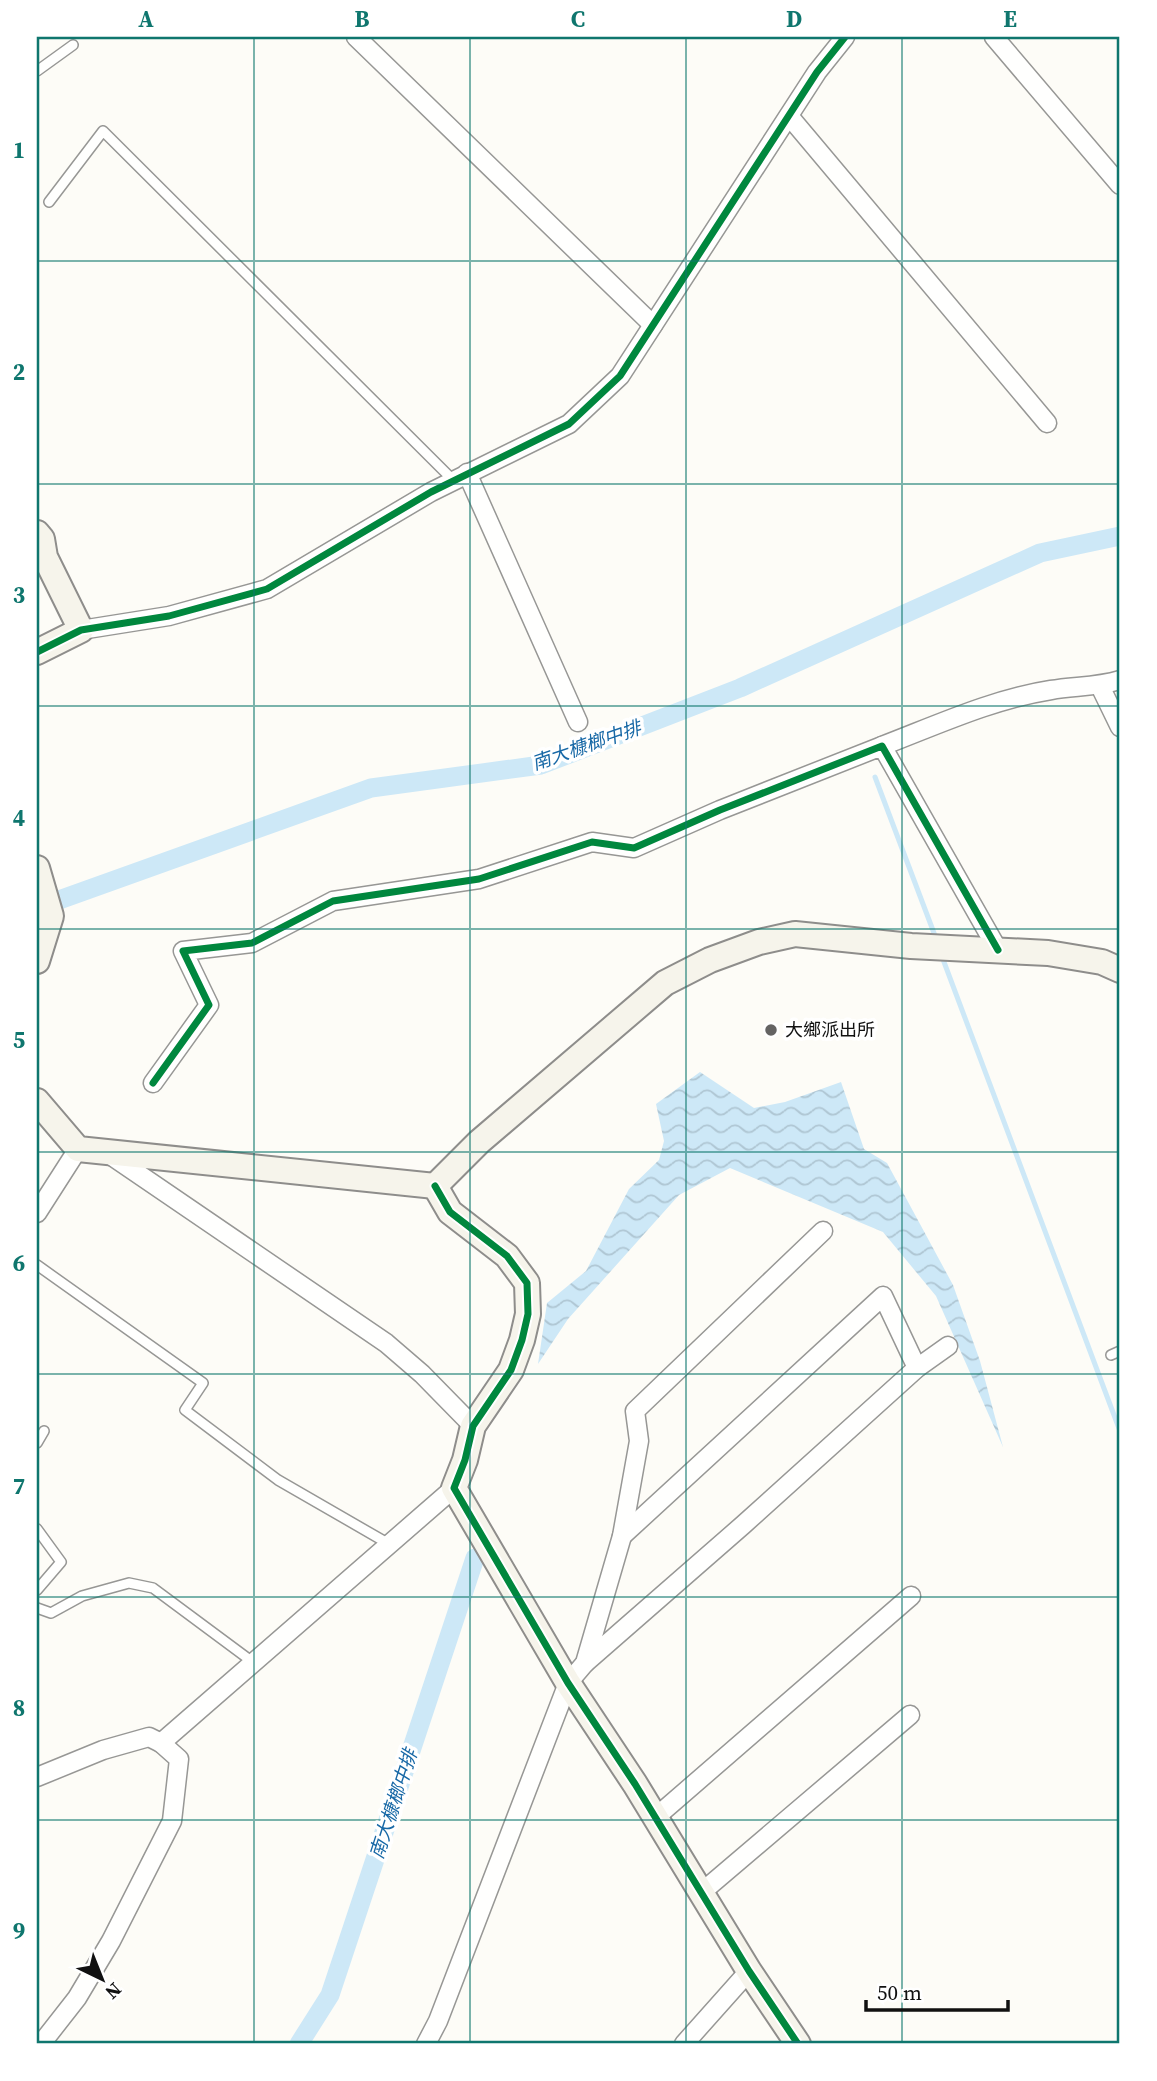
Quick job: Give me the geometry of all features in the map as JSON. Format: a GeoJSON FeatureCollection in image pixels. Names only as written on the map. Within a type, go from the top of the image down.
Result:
{"type":"FeatureCollection","features":[{"type":"Feature","properties":{"kind":"street"},"geometry":{"type":"LineString","coordinates":[[37,652],[81,630],[169,616],[267,589],[460,477],[569,424],[620,376],[817,72],[845,37]]}},
{"type":"Feature","properties":{"kind":"street"},"geometry":{"type":"LineString","coordinates":[[994,37],[1120,185]]}},
{"type":"Feature","properties":{"kind":"street"},"geometry":{"type":"LineString","coordinates":[[360,38],[653,325]]}},
{"type":"Feature","properties":{"kind":"street"},"geometry":{"type":"LineString","coordinates":[[789,116],[1046,423]]}},
{"type":"Feature","properties":{"kind":"street"},"geometry":{"type":"LineString","coordinates":[[460,477],[578,722]]}},
{"type":"Feature","properties":{"kind":"street"},"geometry":{"type":"LineString","coordinates":[[37,533],[42,539],[45,556],[81,630]]}},
{"type":"Feature","properties":{"kind":"street"},"geometry":{"type":"LineString","coordinates":[[153,1083],[209,1005],[183,951],[252,943],[333,901],[479,879],[592,842],[634,848],[720,810],[998,702],[1051,690],[1100,686],[1120,680]]}},
{"type":"Feature","properties":{"kind":"street"},"geometry":{"type":"LineString","coordinates":[[1100,686],[1120,727]]}},
{"type":"Feature","properties":{"kind":"street"},"geometry":{"type":"LineString","coordinates":[[882,746],[998,950]]}},
{"type":"Feature","properties":{"kind":"street"},"geometry":{"type":"LineString","coordinates":[[37,867],[51,916],[37,961]]}},
{"type":"Feature","properties":{"kind":"street"},"geometry":{"type":"LineString","coordinates":[[435,1186],[479,1142],[665,983],[710,960],[759,942],[795,934],[911,946],[1048,953],[1102,962],[1120,970]]}},
{"type":"Feature","properties":{"kind":"street"},"geometry":{"type":"LineString","coordinates":[[37,1101],[78,1149],[435,1186]]}},
{"type":"Feature","properties":{"kind":"street"},"geometry":{"type":"LineString","coordinates":[[37,1213],[78,1149]]}},
{"type":"Feature","properties":{"kind":"street"},"geometry":{"type":"LineString","coordinates":[[106,1152],[386,1343],[422,1374],[472,1426]]}},
{"type":"Feature","properties":{"kind":"street"},"geometry":{"type":"LineString","coordinates":[[161,1743],[453,1488],[465,1460],[472,1426],[511,1370],[522,1340],[528,1314],[527,1283],[507,1256],[450,1212],[435,1186]]}},
{"type":"Feature","properties":{"kind":"street"},"geometry":{"type":"LineString","coordinates":[[585,1663],[622,1536],[639,1441],[635,1411],[823,1231]]}},
{"type":"Feature","properties":{"kind":"street"},"geometry":{"type":"LineString","coordinates":[[622,1536],[883,1296],[917,1368]]}},
{"type":"Feature","properties":{"kind":"street"},"geometry":{"type":"LineString","coordinates":[[426,2044],[438,2021],[568,1683],[585,1663],[917,1368],[948,1346]]}},
{"type":"Feature","properties":{"kind":"street"},"geometry":{"type":"LineString","coordinates":[[453,1488],[568,1683],[656,1817],[749,1970],[798,2044]]}},
{"type":"Feature","properties":{"kind":"street"},"geometry":{"type":"LineString","coordinates":[[656,1817],[911,1596]]}},
{"type":"Feature","properties":{"kind":"street"},"geometry":{"type":"LineString","coordinates":[[702,1892],[910,1715]]}},
{"type":"Feature","properties":{"kind":"street"},"geometry":{"type":"LineString","coordinates":[[37,1777],[103,1750],[149,1737],[161,1743],[179,1759],[172,1821],[111,1941],[77,1998],[41,2044]]}},
{"type":"Feature","properties":{"kind":"street"},"geometry":{"type":"LineString","coordinates":[[684,2044],[749,1970]]}},
{"type":"Feature","properties":{"kind":"lane"},"geometry":{"type":"LineString","coordinates":[[37,71],[73,45]]}},
{"type":"Feature","properties":{"kind":"lane"},"geometry":{"type":"LineString","coordinates":[[49,202],[103,131],[460,477]]}},
{"type":"Feature","properties":{"kind":"lane"},"geometry":{"type":"LineString","coordinates":[[37,1265],[203,1383],[185,1410],[278,1480],[389,1544]]}},
{"type":"Feature","properties":{"kind":"lane"},"geometry":{"type":"LineString","coordinates":[[37,1443],[44,1431]]}},
{"type":"Feature","properties":{"kind":"lane"},"geometry":{"type":"LineString","coordinates":[[37,1528],[61,1562],[37,1590]]}},
{"type":"Feature","properties":{"kind":"lane"},"geometry":{"type":"LineString","coordinates":[[37,1608],[51,1613],[82,1596],[129,1583],[153,1588],[254,1662]]}},
{"type":"Feature","properties":{"kind":"water"},"geometry":{"type":"Polygon","coordinates":[[[700,1072],[754,1108],[785,1102],[841,1082],[864,1149],[887,1163],[953,1285],[980,1361],[1003,1447],[936,1296],[883,1232],[730,1168],[679,1195],[568,1319],[538,1364],[547,1303],[586,1271],[629,1189],[659,1160],[664,1141],[656,1104],[700,1072]]]}},
{"type":"Feature","properties":{"kind":"waterway","name":"南大槺榔中排"},"geometry":{"type":"LineString","coordinates":[[37,904],[59,900],[371,788],[541,765],[740,688],[1040,553],[1120,536]]}},
{"type":"Feature","properties":{"kind":"waterway"},"geometry":{"type":"LineString","coordinates":[[875,777],[937,941]]}},
{"type":"Feature","properties":{"kind":"waterway"},"geometry":{"type":"LineString","coordinates":[[941,954],[1120,1431]]}},
{"type":"Feature","properties":{"kind":"waterway","name":"南大槺榔中排"},"geometry":{"type":"LineString","coordinates":[[299,2044],[330,1995],[475,1558]]}},
{"type":"Feature","properties":{"kind":"cycle path"},"geometry":{"type":"LineString","coordinates":[[37,652],[81,630],[169,616],[267,589],[431,492],[569,424],[620,376],[817,72],[845,37]]}},
{"type":"Feature","properties":{"kind":"cycle path"},"geometry":{"type":"LineString","coordinates":[[153,1083],[209,1005],[183,951],[252,943],[333,901],[479,879],[592,842],[634,848],[720,810],[882,746],[998,950]]}},
{"type":"Feature","properties":{"kind":"cycle path"},"geometry":{"type":"LineString","coordinates":[[435,1186],[450,1212],[507,1256],[527,1283],[528,1314],[522,1340],[511,1370],[473,1426],[465,1460],[454,1488],[568,1683],[635,1784],[749,1971],[798,2044]]}},
{"type":"Feature","properties":{"kind":"place","name":"大鄉派出所"},"geometry":{"type":"Point","coordinates":[771,1030]}}]}
